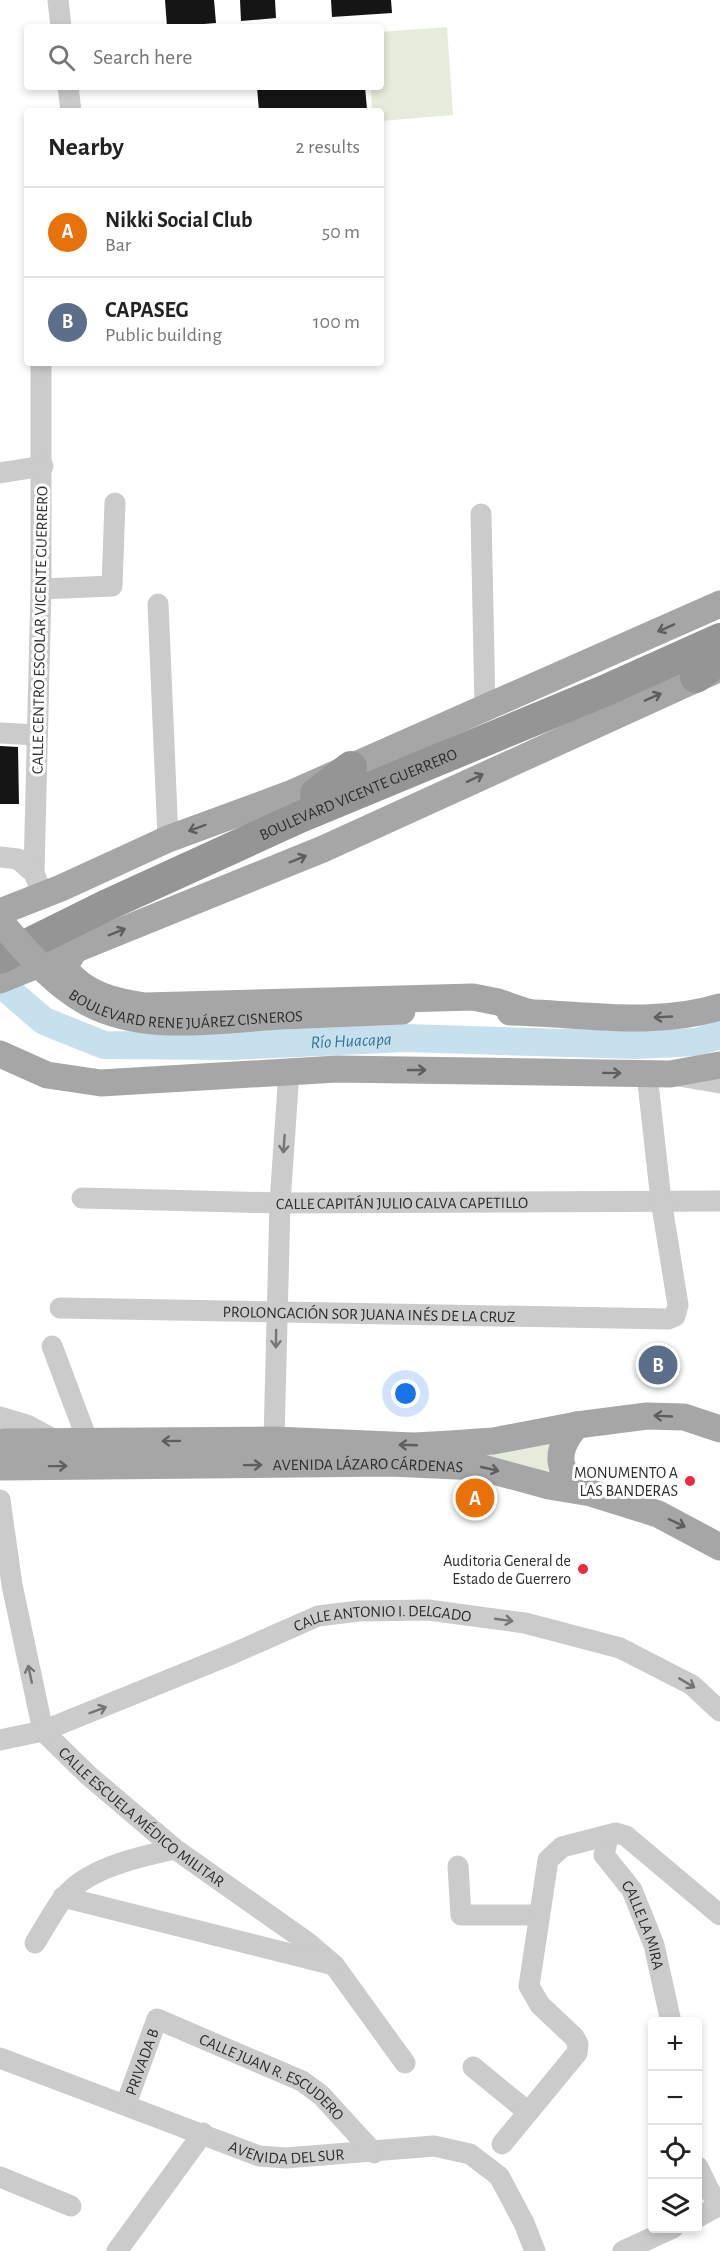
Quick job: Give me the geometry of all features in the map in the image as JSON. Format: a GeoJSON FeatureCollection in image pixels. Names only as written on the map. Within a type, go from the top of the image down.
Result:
{"type":"FeatureCollection","features":[{"type":"Feature","properties":{"kind":"highway","name":"BOULEVARD VICENTE GUERRERO"},"geometry":{"type":"LineString","coordinates":[[0,939],[35,919],[316,795],[720,626]]}},
{"type":"Feature","properties":{"kind":"highway","name":"BOULEVARD VICENTE GUERRERO"},"geometry":{"type":"LineString","coordinates":[[0,958],[35,919],[105,906],[300,817],[604,691],[720,639]]}},
{"type":"Feature","properties":{"kind":"highway"},"geometry":{"type":"LineString","coordinates":[[316,795],[351,767]]}},
{"type":"Feature","properties":{"kind":"main road","name":"BOULEVARD VICENTE GUERRERO"},"geometry":{"type":"LineString","coordinates":[[0,980],[35,919],[168,839],[290,794],[720,604]]}},
{"type":"Feature","properties":{"kind":"main road","name":"BOULEVARD VICENTE GUERRERO"},"geometry":{"type":"LineString","coordinates":[[35,919],[323,849],[712,668]]}},
{"type":"Feature","properties":{"kind":"main road","name":"BOULEVARD RENE JUÁREZ CISNEROS"},"geometry":{"type":"LineString","coordinates":[[35,919],[58,981],[83,1000],[117,1013],[150,1020],[193,1022],[402,1011],[527,1012]]}},
{"type":"Feature","properties":{"kind":"main road"},"geometry":{"type":"LineString","coordinates":[[35,919],[68,960],[66,970],[75,981],[94,993],[123,1003],[145,1006],[473,997],[498,1002],[527,1012],[665,1018],[697,1014],[720,1007]]}},
{"type":"Feature","properties":{"kind":"main road"},"geometry":{"type":"LineString","coordinates":[[0,1054],[47,1075],[101,1083],[337,1068],[658,1074],[720,1065]]}},
{"type":"Feature","properties":{"kind":"main road"},"geometry":{"type":"LineString","coordinates":[[0,1073],[57,1094],[88,1098],[342,1081],[379,1070]]}},
{"type":"Feature","properties":{"kind":"main road","name":"AVENIDA LÁZARO CÁRDENAS"},"geometry":{"type":"LineString","coordinates":[[0,1442],[274,1440],[414,1446],[493,1441],[577,1425],[647,1416],[684,1417],[720,1429]]}},
{"type":"Feature","properties":{"kind":"main road"},"geometry":{"type":"LineString","coordinates":[[577,1425],[567,1436],[562,1449],[562,1464],[565,1476],[572,1485],[591,1493]]}},
{"type":"Feature","properties":{"kind":"main road","name":"AVENIDA LÁZARO CÁRDENAS"},"geometry":{"type":"LineString","coordinates":[[0,1467],[390,1463],[479,1467],[549,1486],[591,1493],[658,1514],[720,1547]]}},
{"type":"Feature","properties":{"kind":"street"},"geometry":{"type":"LineString","coordinates":[[58,0],[62,24]]}},
{"type":"Feature","properties":{"kind":"street"},"geometry":{"type":"LineString","coordinates":[[68,90],[71,108]]}},
{"type":"Feature","properties":{"kind":"street","name":"CALLE CENTRO ESCOLAR VICENTE GUERRERO"},"geometry":{"type":"LineString","coordinates":[[35,919],[41,589],[41,366]]}},
{"type":"Feature","properties":{"kind":"street"},"geometry":{"type":"LineString","coordinates":[[0,473],[42,466]]}},
{"type":"Feature","properties":{"kind":"street"},"geometry":{"type":"LineString","coordinates":[[41,589],[112,586],[115,503]]}},
{"type":"Feature","properties":{"kind":"street"},"geometry":{"type":"LineString","coordinates":[[481,514],[485,708]]}},
{"type":"Feature","properties":{"kind":"street"},"geometry":{"type":"LineString","coordinates":[[158,604],[168,839]]}},
{"type":"Feature","properties":{"kind":"street"},"geometry":{"type":"LineString","coordinates":[[0,733],[37,735]]}},
{"type":"Feature","properties":{"kind":"street"},"geometry":{"type":"LineString","coordinates":[[0,857],[18,859],[35,919]]}},
{"type":"Feature","properties":{"kind":"street"},"geometry":{"type":"LineString","coordinates":[[661,1200],[658,1074],[720,1083]]}},
{"type":"Feature","properties":{"kind":"street"},"geometry":{"type":"LineString","coordinates":[[274,1440],[280,1203],[288,1086]]}},
{"type":"Feature","properties":{"kind":"street","name":"CALLE CAPITÁN JULIO CALVA CAPETILLO"},"geometry":{"type":"LineString","coordinates":[[82,1198],[280,1203],[720,1201]]}},
{"type":"Feature","properties":{"kind":"street","name":"PROLONGACIÓN SOR JUANA INÉS DE LA CRUZ"},"geometry":{"type":"LineString","coordinates":[[60,1308],[668,1319],[675,1316],[678,1305],[661,1200]]}},
{"type":"Feature","properties":{"kind":"street"},"geometry":{"type":"LineString","coordinates":[[52,1346],[88,1442]]}},
{"type":"Feature","properties":{"kind":"street"},"geometry":{"type":"LineString","coordinates":[[0,1417],[27,1425],[55,1440]]}},
{"type":"Feature","properties":{"kind":"street","name":"CALLE ESCUELA MÉDICO MILITAR"},"geometry":{"type":"LineString","coordinates":[[0,1500],[12,1585],[44,1731],[88,1775],[175,1849],[307,1942],[334,1965],[405,2063]]}},
{"type":"Feature","properties":{"kind":"street","name":"CALLE ANTONIO I. DELGADO"},"geometry":{"type":"LineString","coordinates":[[0,1740],[44,1731],[318,1616],[359,1611],[428,1610],[525,1623],[620,1648],[692,1685],[720,1711]]}},
{"type":"Feature","properties":{"kind":"street"},"geometry":{"type":"LineString","coordinates":[[502,2144],[577,2053],[578,2044],[574,2037],[540,2005],[529,1986],[548,1860],[562,1847],[608,1837],[616,1833],[626,1836],[720,1915]]}},
{"type":"Feature","properties":{"kind":"street","name":"CALLE LA MIRA"},"geometry":{"type":"LineString","coordinates":[[608,1837],[604,1855],[632,1890],[654,1945],[670,2017]]}},
{"type":"Feature","properties":{"kind":"street"},"geometry":{"type":"LineString","coordinates":[[35,1943],[63,1897],[92,1876],[117,1863],[175,1849]]}},
{"type":"Feature","properties":{"kind":"street"},"geometry":{"type":"LineString","coordinates":[[458,1866],[461,1915],[539,1916]]}},
{"type":"Feature","properties":{"kind":"street"},"geometry":{"type":"LineString","coordinates":[[63,1897],[334,1965]]}},
{"type":"Feature","properties":{"kind":"street","name":"PRIVADA B"},"geometry":{"type":"LineString","coordinates":[[126,2104],[157,2019]]}},
{"type":"Feature","properties":{"kind":"street","name":"CALLE JUAN R. ESCUDERO"},"geometry":{"type":"LineString","coordinates":[[157,2019],[302,2081],[321,2095],[374,2153]]}},
{"type":"Feature","properties":{"kind":"street","name":"AVENIDA DEL SUR"},"geometry":{"type":"LineString","coordinates":[[0,2058],[260,2156],[286,2158],[374,2153],[434,2146],[470,2154],[499,2176],[524,2223],[535,2251]]}},
{"type":"Feature","properties":{"kind":"street"},"geometry":{"type":"LineString","coordinates":[[473,2067],[528,2112]]}},
{"type":"Feature","properties":{"kind":"street"},"geometry":{"type":"LineString","coordinates":[[125,2248],[204,2133]]}},
{"type":"Feature","properties":{"kind":"street"},"geometry":{"type":"LineString","coordinates":[[702,2176],[706,2186],[720,2203],[702,2214]]}},
{"type":"Feature","properties":{"kind":"street"},"geometry":{"type":"LineString","coordinates":[[0,2177],[71,2206]]}},
{"type":"Feature","properties":{"kind":"street"},"geometry":{"type":"LineString","coordinates":[[623,2251],[664,2233]]}},
{"type":"Feature","properties":{"kind":"green space"},"geometry":{"type":"Polygon","coordinates":[[[447,27],[453,115],[384,121],[384,108],[372,108],[371,90],[384,90],[384,32],[447,27]]]}},
{"type":"Feature","properties":{"kind":"green space"},"geometry":{"type":"Polygon","coordinates":[[[559,1437],[559,1479],[84,1450],[559,1437]]]}},
{"type":"Feature","properties":{"kind":"building"},"geometry":{"type":"Polygon","coordinates":[[[165,0],[214,0],[216,23],[167,24],[165,0]]]}},
{"type":"Feature","properties":{"kind":"building"},"geometry":{"type":"Polygon","coordinates":[[[240,0],[275,0],[276,18],[241,21],[240,0]]]}},
{"type":"Feature","properties":{"kind":"building"},"geometry":{"type":"Polygon","coordinates":[[[331,0],[391,0],[392,13],[332,17],[331,0]]]}},
{"type":"Feature","properties":{"kind":"building"},"geometry":{"type":"Polygon","coordinates":[[[257,90],[365,90],[367,108],[259,108],[257,90]]]}},
{"type":"Feature","properties":{"kind":"building"},"geometry":{"type":"Polygon","coordinates":[[[0,746],[18,747],[19,804],[0,804],[0,746]]]}},
{"type":"Feature","properties":{"kind":"waterway","name":"Río Huacapa"},"geometry":{"type":"LineString","coordinates":[[0,983],[44,1021],[104,1045],[230,1046],[405,1038],[635,1045],[697,1042],[720,1035]]}},
{"type":"Feature","properties":{"kind":"place","name":"CAPASEG"},"geometry":{"type":"Point","coordinates":[658,1365]}},
{"type":"Feature","properties":{"kind":"place","name":"MONUMENTO A LAS BANDERAS"},"geometry":{"type":"Point","coordinates":[690,1481]}},
{"type":"Feature","properties":{"kind":"place","name":"Nikki Social Club"},"geometry":{"type":"Point","coordinates":[475,1498]}},
{"type":"Feature","properties":{"kind":"place","name":"Auditoria General de Estado de Guerrero"},"geometry":{"type":"Point","coordinates":[583,1569]}}]}
